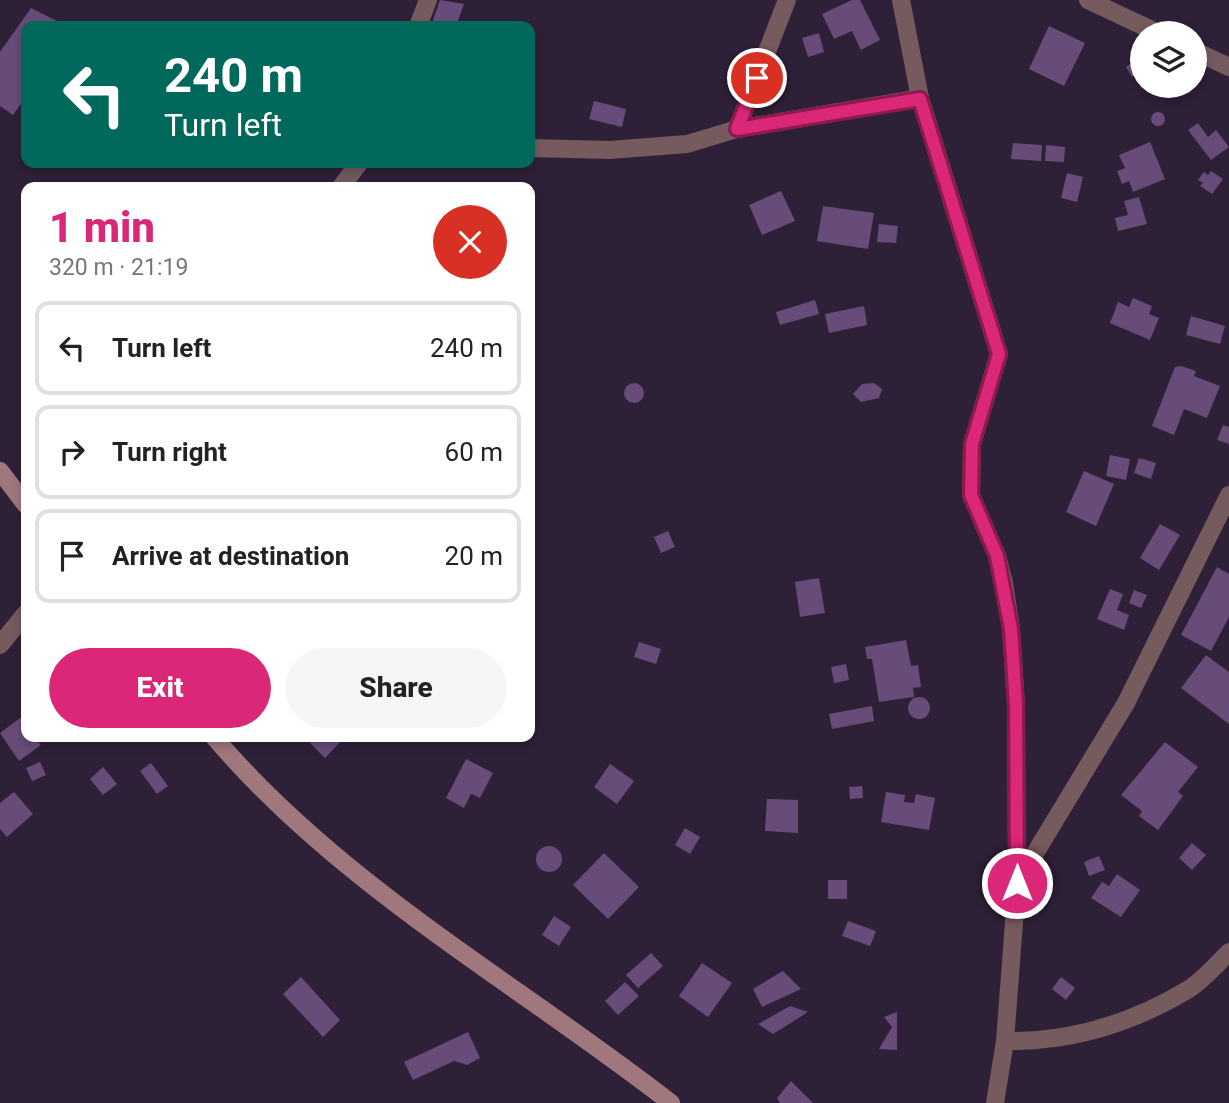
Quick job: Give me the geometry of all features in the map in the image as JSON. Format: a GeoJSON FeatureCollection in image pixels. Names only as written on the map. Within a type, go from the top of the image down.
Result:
{"type":"FeatureCollection","features":[{"type":"Feature","properties":{"kind":"street"},"geometry":{"type":"LineString","coordinates":[[420,21],[428,0]]}},
{"type":"Feature","properties":{"kind":"street"},"geometry":{"type":"LineString","coordinates":[[737,129],[787,0]]}},
{"type":"Feature","properties":{"kind":"street"},"geometry":{"type":"LineString","coordinates":[[901,0],[920,99],[999,354],[972,444],[971,495],[997,556],[1011,629],[1016,705],[1017,883],[1005,1041],[995,1103]]}},
{"type":"Feature","properties":{"kind":"street"},"geometry":{"type":"LineString","coordinates":[[1088,0],[1133,21]]}},
{"type":"Feature","properties":{"kind":"street"},"geometry":{"type":"LineString","coordinates":[[1207,57],[1229,67]]}},
{"type":"Feature","properties":{"kind":"street"},"geometry":{"type":"LineString","coordinates":[[535,148],[610,150],[687,144],[737,129],[920,99]]}},
{"type":"Feature","properties":{"kind":"street"},"geometry":{"type":"LineString","coordinates":[[0,471],[21,498]]}},
{"type":"Feature","properties":{"kind":"street"},"geometry":{"type":"LineString","coordinates":[[1017,883],[1126,703],[1229,495]]}},
{"type":"Feature","properties":{"kind":"street"},"geometry":{"type":"LineString","coordinates":[[0,645],[21,619]]}},
{"type":"Feature","properties":{"kind":"street"},"geometry":{"type":"LineString","coordinates":[[219,742],[307,832],[396,905],[671,1103]]}},
{"type":"Feature","properties":{"kind":"street"},"geometry":{"type":"LineString","coordinates":[[1005,1041],[1040,1042],[1083,1035],[1139,1014],[1191,988],[1229,952]]}},
{"type":"Feature","properties":{"kind":"building"},"geometry":{"type":"Polygon","coordinates":[[[440,0],[464,4],[458,21],[433,21],[440,0]]]}},
{"type":"Feature","properties":{"kind":"building"},"geometry":{"type":"Polygon","coordinates":[[[852,0],[860,0],[880,40],[861,50],[852,31],[834,39],[822,14],[852,0]]]}},
{"type":"Feature","properties":{"kind":"building"},"geometry":{"type":"Polygon","coordinates":[[[31,8],[57,21],[22,21],[31,8]]]}},
{"type":"Feature","properties":{"kind":"building"},"geometry":{"type":"Polygon","coordinates":[[[21,22],[21,104],[13,115],[0,106],[0,52],[21,22]]]}},
{"type":"Feature","properties":{"kind":"building"},"geometry":{"type":"Polygon","coordinates":[[[1049,26],[1085,43],[1064,86],[1029,69],[1049,26]]]}},
{"type":"Feature","properties":{"kind":"building"},"geometry":{"type":"Polygon","coordinates":[[[819,33],[824,52],[808,57],[802,38],[819,33]]]}},
{"type":"Feature","properties":{"kind":"building"},"geometry":{"type":"Polygon","coordinates":[[[594,101],[626,109],[622,127],[589,119],[594,101]]]}},
{"type":"Feature","properties":{"kind":"building"},"geometry":{"type":"Polygon","coordinates":[[[1155,112],[1161,112],[1165,119],[1161,126],[1155,126],[1151,122],[1151,116],[1155,112]]]}},
{"type":"Feature","properties":{"kind":"building"},"geometry":{"type":"Polygon","coordinates":[[[1198,123],[1208,137],[1216,130],[1229,147],[1211,160],[1188,130],[1198,123]]]}},
{"type":"Feature","properties":{"kind":"building"},"geometry":{"type":"Polygon","coordinates":[[[1150,142],[1165,179],[1133,192],[1129,181],[1122,184],[1117,171],[1125,168],[1119,155],[1150,142]]]}},
{"type":"Feature","properties":{"kind":"building"},"geometry":{"type":"Polygon","coordinates":[[[1013,143],[1042,145],[1041,161],[1011,159],[1013,143]]]}},
{"type":"Feature","properties":{"kind":"building"},"geometry":{"type":"Polygon","coordinates":[[[1046,145],[1065,147],[1064,162],[1045,161],[1046,145]]]}},
{"type":"Feature","properties":{"kind":"building"},"geometry":{"type":"Polygon","coordinates":[[[1211,171],[1223,179],[1212,194],[1200,186],[1203,183],[1198,180],[1204,172],[1208,175],[1211,171]]]}},
{"type":"Feature","properties":{"kind":"building"},"geometry":{"type":"Polygon","coordinates":[[[1067,173],[1083,177],[1077,202],[1061,198],[1067,173]]]}},
{"type":"Feature","properties":{"kind":"building"},"geometry":{"type":"Polygon","coordinates":[[[781,191],[795,221],[762,235],[749,205],[781,191]]]}},
{"type":"Feature","properties":{"kind":"building"},"geometry":{"type":"Polygon","coordinates":[[[1139,197],[1147,224],[1118,231],[1115,218],[1128,215],[1124,201],[1139,197]]]}},
{"type":"Feature","properties":{"kind":"building"},"geometry":{"type":"Polygon","coordinates":[[[823,206],[874,213],[868,249],[817,241],[823,206]]]}},
{"type":"Feature","properties":{"kind":"building"},"geometry":{"type":"Polygon","coordinates":[[[879,224],[898,226],[896,243],[877,242],[879,224]]]}},
{"type":"Feature","properties":{"kind":"building"},"geometry":{"type":"Polygon","coordinates":[[[1133,298],[1152,306],[1149,314],[1159,318],[1150,340],[1110,323],[1118,302],[1129,307],[1133,298]]]}},
{"type":"Feature","properties":{"kind":"building"},"geometry":{"type":"Polygon","coordinates":[[[815,300],[819,314],[780,325],[776,312],[815,300]]]}},
{"type":"Feature","properties":{"kind":"building"},"geometry":{"type":"Polygon","coordinates":[[[864,306],[867,325],[829,333],[825,314],[864,306]]]}},
{"type":"Feature","properties":{"kind":"building"},"geometry":{"type":"Polygon","coordinates":[[[1191,316],[1225,326],[1220,344],[1186,335],[1191,316]]]}},
{"type":"Feature","properties":{"kind":"building"},"geometry":{"type":"Polygon","coordinates":[[[1181,366],[1196,371],[1194,376],[1220,386],[1207,418],[1184,409],[1174,435],[1152,426],[1175,367],[1181,366]]]}},
{"type":"Feature","properties":{"kind":"building"},"geometry":{"type":"Polygon","coordinates":[[[630,383],[638,383],[644,393],[638,403],[630,403],[624,397],[624,389],[630,383]]]}},
{"type":"Feature","properties":{"kind":"building"},"geometry":{"type":"Polygon","coordinates":[[[874,383],[882,389],[879,398],[861,402],[853,394],[862,384],[874,383]]]}},
{"type":"Feature","properties":{"kind":"building"},"geometry":{"type":"Polygon","coordinates":[[[1223,425],[1229,427],[1229,444],[1217,440],[1223,425]]]}},
{"type":"Feature","properties":{"kind":"building"},"geometry":{"type":"Polygon","coordinates":[[[1110,455],[1130,459],[1126,480],[1106,476],[1110,455]]]}},
{"type":"Feature","properties":{"kind":"building"},"geometry":{"type":"Polygon","coordinates":[[[1139,458],[1156,463],[1151,479],[1134,473],[1139,458]]]}},
{"type":"Feature","properties":{"kind":"building"},"geometry":{"type":"Polygon","coordinates":[[[1084,471],[1114,484],[1096,526],[1066,512],[1084,471]]]}},
{"type":"Feature","properties":{"kind":"building"},"geometry":{"type":"Polygon","coordinates":[[[1160,524],[1180,535],[1159,570],[1140,558],[1160,524]]]}},
{"type":"Feature","properties":{"kind":"building"},"geometry":{"type":"Polygon","coordinates":[[[668,531],[675,547],[661,553],[654,537],[668,531]]]}},
{"type":"Feature","properties":{"kind":"building"},"geometry":{"type":"Polygon","coordinates":[[[1217,567],[1229,574],[1229,617],[1211,651],[1181,635],[1217,567]]]}},
{"type":"Feature","properties":{"kind":"building"},"geometry":{"type":"Polygon","coordinates":[[[819,578],[825,613],[800,617],[795,582],[819,578]]]}},
{"type":"Feature","properties":{"kind":"building"},"geometry":{"type":"Polygon","coordinates":[[[1110,589],[1123,594],[1117,610],[1129,615],[1124,630],[1097,619],[1110,589]]]}},
{"type":"Feature","properties":{"kind":"building"},"geometry":{"type":"Polygon","coordinates":[[[1134,590],[1147,595],[1141,608],[1129,603],[1134,590]]]}},
{"type":"Feature","properties":{"kind":"building"},"geometry":{"type":"Polygon","coordinates":[[[906,640],[911,666],[918,665],[921,687],[913,688],[914,697],[879,702],[872,659],[867,659],[865,647],[906,640]]]}},
{"type":"Feature","properties":{"kind":"building"},"geometry":{"type":"Polygon","coordinates":[[[639,642],[661,649],[656,664],[634,657],[639,642]]]}},
{"type":"Feature","properties":{"kind":"building"},"geometry":{"type":"Polygon","coordinates":[[[1206,655],[1229,672],[1229,724],[1181,688],[1206,655]]]}},
{"type":"Feature","properties":{"kind":"building"},"geometry":{"type":"Polygon","coordinates":[[[846,664],[849,680],[834,683],[831,667],[846,664]]]}},
{"type":"Feature","properties":{"kind":"building"},"geometry":{"type":"Polygon","coordinates":[[[919,697],[927,700],[930,708],[927,716],[919,719],[911,716],[908,708],[911,700],[919,697]]]}},
{"type":"Feature","properties":{"kind":"building"},"geometry":{"type":"Polygon","coordinates":[[[872,706],[874,721],[832,729],[829,714],[872,706]]]}},
{"type":"Feature","properties":{"kind":"building"},"geometry":{"type":"Polygon","coordinates":[[[20,718],[21,742],[38,742],[41,745],[19,761],[0,733],[20,718]]]}},
{"type":"Feature","properties":{"kind":"building"},"geometry":{"type":"Polygon","coordinates":[[[311,742],[340,742],[325,758],[311,742]]]}},
{"type":"Feature","properties":{"kind":"building"},"geometry":{"type":"Polygon","coordinates":[[[1165,742],[1198,767],[1178,792],[1183,796],[1158,830],[1139,816],[1142,811],[1121,795],[1165,742]]]}},
{"type":"Feature","properties":{"kind":"building"},"geometry":{"type":"Polygon","coordinates":[[[466,759],[493,773],[480,798],[471,794],[464,808],[446,798],[466,759]]]}},
{"type":"Feature","properties":{"kind":"building"},"geometry":{"type":"Polygon","coordinates":[[[40,762],[46,775],[32,781],[26,768],[40,762]]]}},
{"type":"Feature","properties":{"kind":"building"},"geometry":{"type":"Polygon","coordinates":[[[151,763],[168,786],[157,794],[140,771],[151,763]]]}},
{"type":"Feature","properties":{"kind":"building"},"geometry":{"type":"Polygon","coordinates":[[[610,764],[634,781],[617,804],[594,787],[610,764]]]}},
{"type":"Feature","properties":{"kind":"building"},"geometry":{"type":"Polygon","coordinates":[[[103,767],[117,784],[103,795],[90,779],[103,767]]]}},
{"type":"Feature","properties":{"kind":"building"},"geometry":{"type":"Polygon","coordinates":[[[862,786],[863,798],[850,799],[849,787],[862,786]]]}},
{"type":"Feature","properties":{"kind":"building"},"geometry":{"type":"Polygon","coordinates":[[[14,792],[33,814],[7,837],[0,829],[0,803],[14,792]]]}},
{"type":"Feature","properties":{"kind":"building"},"geometry":{"type":"Polygon","coordinates":[[[886,792],[905,795],[904,802],[914,803],[916,794],[935,798],[929,830],[881,822],[886,792]]]}},
{"type":"Feature","properties":{"kind":"building"},"geometry":{"type":"Polygon","coordinates":[[[767,799],[798,800],[798,833],[765,831],[767,799]]]}},
{"type":"Feature","properties":{"kind":"building"},"geometry":{"type":"Polygon","coordinates":[[[685,828],[700,837],[690,854],[675,845],[685,828]]]}},
{"type":"Feature","properties":{"kind":"building"},"geometry":{"type":"Polygon","coordinates":[[[1192,843],[1206,855],[1192,870],[1179,858],[1192,843]]]}},
{"type":"Feature","properties":{"kind":"building"},"geometry":{"type":"Polygon","coordinates":[[[549,846],[558,850],[562,859],[558,868],[549,872],[540,868],[536,859],[540,850],[549,846]]]}},
{"type":"Feature","properties":{"kind":"building"},"geometry":{"type":"Polygon","coordinates":[[[604,853],[639,887],[608,919],[573,885],[604,853]]]}},
{"type":"Feature","properties":{"kind":"building"},"geometry":{"type":"Polygon","coordinates":[[[1099,856],[1105,870],[1089,876],[1084,862],[1099,856]]]}},
{"type":"Feature","properties":{"kind":"building"},"geometry":{"type":"Polygon","coordinates":[[[1117,874],[1140,890],[1121,917],[1091,898],[1102,882],[1109,886],[1117,874]]]}},
{"type":"Feature","properties":{"kind":"building"},"geometry":{"type":"Polygon","coordinates":[[[828,880],[847,880],[847,899],[828,899],[828,880]]]}},
{"type":"Feature","properties":{"kind":"building"},"geometry":{"type":"Polygon","coordinates":[[[554,916],[571,927],[559,946],[542,935],[554,916]]]}},
{"type":"Feature","properties":{"kind":"building"},"geometry":{"type":"Polygon","coordinates":[[[848,921],[876,931],[870,946],[842,936],[848,921]]]}},
{"type":"Feature","properties":{"kind":"building"},"geometry":{"type":"Polygon","coordinates":[[[651,953],[663,966],[638,988],[626,975],[651,953]]]}},
{"type":"Feature","properties":{"kind":"building"},"geometry":{"type":"Polygon","coordinates":[[[702,963],[732,983],[708,1017],[679,996],[702,963]]]}},
{"type":"Feature","properties":{"kind":"building"},"geometry":{"type":"Polygon","coordinates":[[[783,971],[801,989],[762,1007],[753,989],[783,971]]]}},
{"type":"Feature","properties":{"kind":"building"},"geometry":{"type":"Polygon","coordinates":[[[301,977],[340,1020],[323,1037],[283,994],[301,977]]]}},
{"type":"Feature","properties":{"kind":"building"},"geometry":{"type":"Polygon","coordinates":[[[1061,977],[1075,988],[1066,1000],[1052,989],[1061,977]]]}},
{"type":"Feature","properties":{"kind":"building"},"geometry":{"type":"Polygon","coordinates":[[[625,982],[639,996],[618,1015],[605,1001],[625,982]]]}},
{"type":"Feature","properties":{"kind":"building"},"geometry":{"type":"Polygon","coordinates":[[[790,1006],[808,1012],[773,1034],[758,1024],[790,1006]]]}},
{"type":"Feature","properties":{"kind":"building"},"geometry":{"type":"Polygon","coordinates":[[[897,1012],[897,1050],[879,1049],[892,1027],[884,1017],[897,1012]]]}},
{"type":"Feature","properties":{"kind":"building"},"geometry":{"type":"Polygon","coordinates":[[[468,1032],[480,1058],[467,1065],[454,1061],[413,1080],[404,1062],[468,1032]]]}},
{"type":"Feature","properties":{"kind":"building"},"geometry":{"type":"Polygon","coordinates":[[[791,1081],[813,1103],[780,1103],[777,1098],[791,1081]]]}},
{"type":"Feature","properties":{"kind":"route"},"geometry":{"type":"LineString","coordinates":[[757,78],[737,129],[920,99],[999,354],[972,444],[971,495],[997,556],[1011,629],[1016,705],[1017,883]]}}]}
